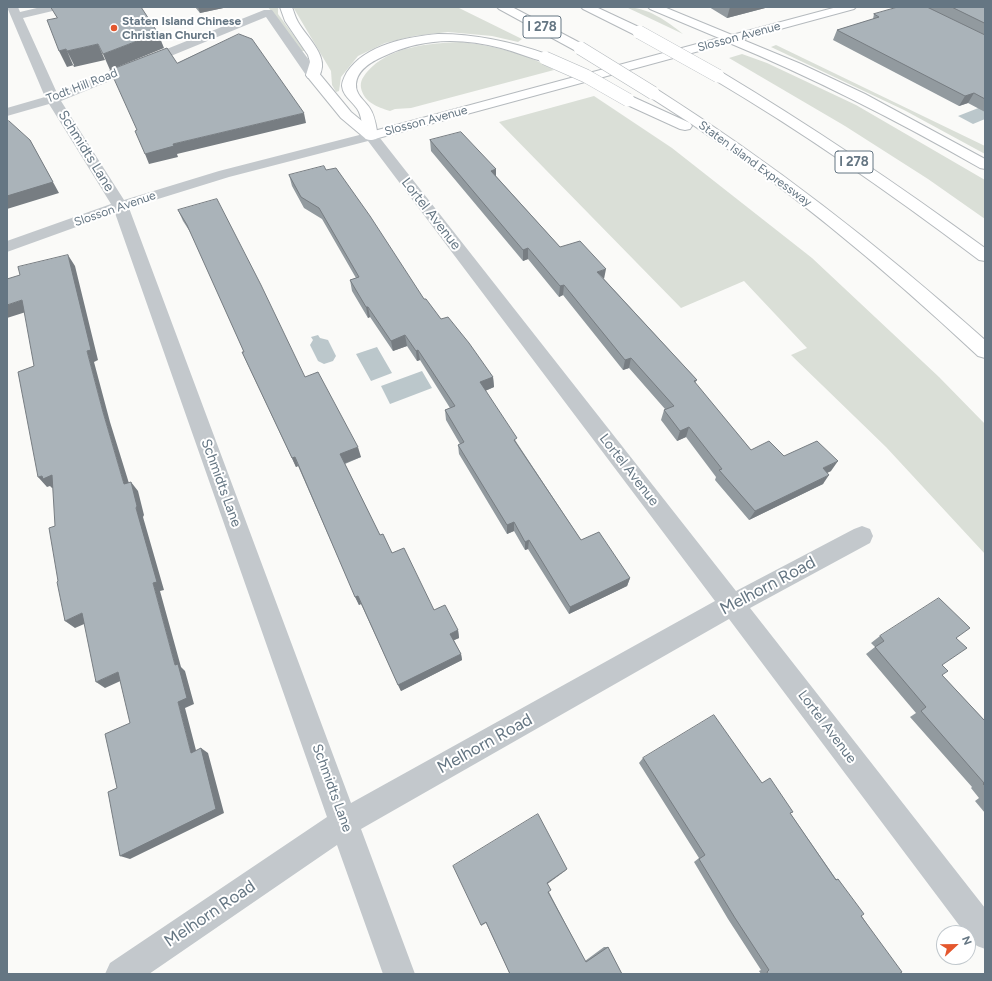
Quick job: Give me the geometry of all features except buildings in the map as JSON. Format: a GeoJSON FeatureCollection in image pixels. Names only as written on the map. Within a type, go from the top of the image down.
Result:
{"type":"FeatureCollection","features":[{"type":"Feature","properties":{"kind":"main road"},"geometry":{"type":"LineString","coordinates":[[286,7],[291,21],[314,55],[316,62],[314,75]]}},
{"type":"Feature","properties":{"kind":"main road","name":"Staten Island Expressway"},"geometry":{"type":"LineString","coordinates":[[503,7],[580,48],[654,93],[735,149],[788,187],[845,231],[985,351]]}},
{"type":"Feature","properties":{"kind":"main road","name":"I 278"},"geometry":{"type":"LineString","coordinates":[[587,7],[639,32],[718,76],[829,144],[899,192],[985,256]]}},
{"type":"Feature","properties":{"kind":"main road"},"geometry":{"type":"LineString","coordinates":[[654,7],[762,51],[844,89],[917,126],[985,164]]}},
{"type":"Feature","properties":{"kind":"main road","name":"Slosson Avenue"},"geometry":{"type":"LineString","coordinates":[[371,136],[850,7]]}},
{"type":"Feature","properties":{"kind":"main road"},"geometry":{"type":"LineString","coordinates":[[371,136],[365,111],[350,91],[349,82],[354,73],[365,62],[388,48],[424,39],[465,37],[498,42],[545,58],[586,76],[628,100],[735,149]]}},
{"type":"Feature","properties":{"kind":"main road","name":"Lortel Avenue"},"geometry":{"type":"LineString","coordinates":[[314,75],[346,115],[371,136]]}},
{"type":"Feature","properties":{"kind":"street"},"geometry":{"type":"LineString","coordinates":[[12,12],[56,7]]}},
{"type":"Feature","properties":{"kind":"street","name":"Schmidts Lane"},"geometry":{"type":"LineString","coordinates":[[12,12],[53,99],[120,206],[399,974]]}},
{"type":"Feature","properties":{"kind":"street","name":"Lortel Avenue"},"geometry":{"type":"LineString","coordinates":[[268,12],[314,75]]}},
{"type":"Feature","properties":{"kind":"street","name":"Todt Hill Road"},"geometry":{"type":"LineString","coordinates":[[7,112],[53,99],[268,12]]}},
{"type":"Feature","properties":{"kind":"street","name":"Lortel Avenue"},"geometry":{"type":"LineString","coordinates":[[371,136],[734,605],[985,933]]}},
{"type":"Feature","properties":{"kind":"street","name":"Slosson Avenue"},"geometry":{"type":"LineString","coordinates":[[7,247],[120,206],[224,174],[371,136]]}},
{"type":"Feature","properties":{"kind":"street","name":"Melhorn Road"},"geometry":{"type":"LineString","coordinates":[[121,974],[344,823],[734,605],[862,536]]}},
{"type":"Feature","properties":{"kind":"shaded area"},"geometry":{"type":"Polygon","coordinates":[[[268,7],[278,7],[278,14],[305,51],[301,51],[268,7]]]}},
{"type":"Feature","properties":{"kind":"shaded area"},"geometry":{"type":"Polygon","coordinates":[[[293,7],[457,7],[522,39],[518,42],[492,36],[448,32],[414,36],[385,43],[358,56],[341,77],[339,91],[336,92],[332,85],[331,71],[293,7]]]}},
{"type":"Feature","properties":{"kind":"shaded area"},"geometry":{"type":"Polygon","coordinates":[[[626,7],[642,9],[649,12],[670,24],[683,34],[626,7]]]}},
{"type":"Feature","properties":{"kind":"shaded area"},"geometry":{"type":"Polygon","coordinates":[[[461,42],[485,45],[509,51],[533,59],[554,70],[411,108],[395,109],[390,111],[380,108],[365,97],[361,88],[362,79],[376,63],[387,56],[398,51],[424,45],[461,42]]]}},
{"type":"Feature","properties":{"kind":"shaded area"},"geometry":{"type":"Polygon","coordinates":[[[776,45],[985,146],[985,154],[904,110],[771,47],[776,45]]]}},
{"type":"Feature","properties":{"kind":"shaded area"},"geometry":{"type":"Polygon","coordinates":[[[742,54],[767,63],[856,105],[985,180],[985,219],[928,179],[845,126],[729,58],[742,54]]]}},
{"type":"Feature","properties":{"kind":"shaded area"},"geometry":{"type":"Polygon","coordinates":[[[594,96],[672,148],[812,258],[939,377],[985,424],[985,554],[886,447],[791,355],[807,348],[744,281],[681,308],[499,122],[594,96]]]}},
{"type":"Feature","properties":{"kind":"shaded area"},"geometry":{"type":"Polygon","coordinates":[[[981,107],[985,110],[985,119],[973,124],[958,116],[981,107]]]}},
{"type":"Feature","properties":{"kind":"shaded area"},"geometry":{"type":"Polygon","coordinates":[[[318,335],[320,338],[328,340],[336,356],[333,361],[324,364],[318,361],[310,345],[313,340],[311,337],[318,335]]]}},
{"type":"Feature","properties":{"kind":"shaded area"},"geometry":{"type":"Polygon","coordinates":[[[377,347],[392,373],[371,381],[356,354],[377,347]]]}},
{"type":"Feature","properties":{"kind":"shaded area"},"geometry":{"type":"Polygon","coordinates":[[[422,371],[432,388],[390,404],[381,386],[422,371]]]}},
{"type":"Feature","properties":{"kind":"place","name":"Staten Island Chinese Christian Church"},"geometry":{"type":"Point","coordinates":[114,28]}}]}
